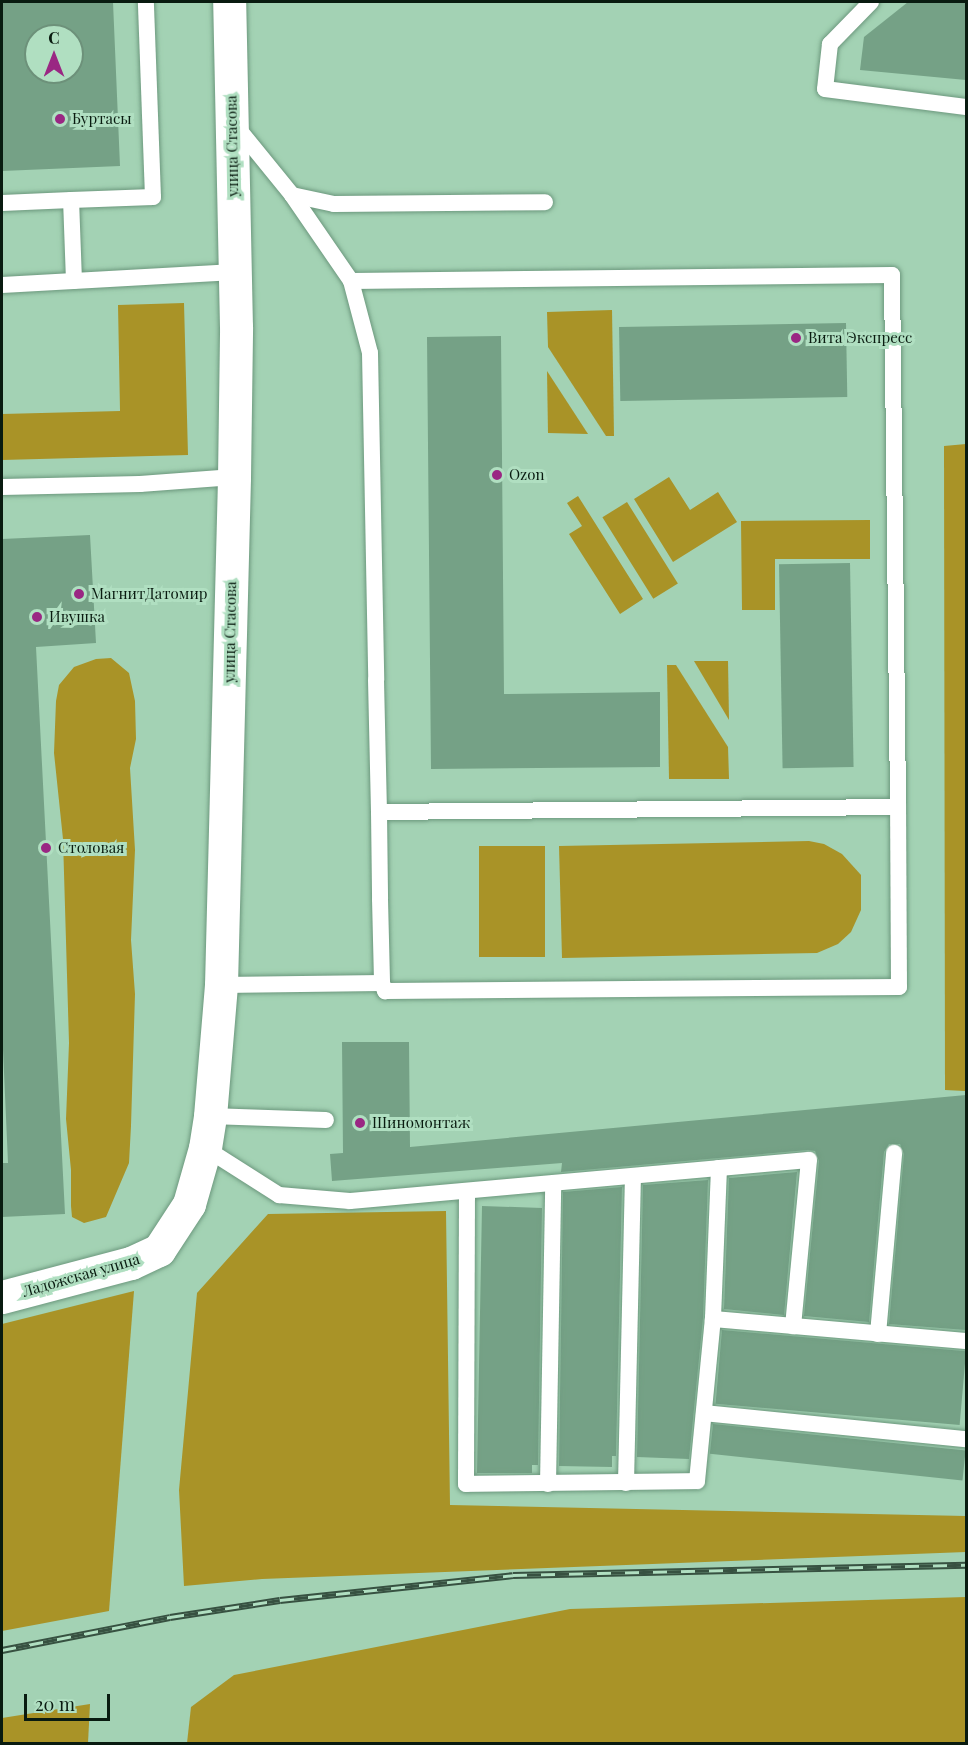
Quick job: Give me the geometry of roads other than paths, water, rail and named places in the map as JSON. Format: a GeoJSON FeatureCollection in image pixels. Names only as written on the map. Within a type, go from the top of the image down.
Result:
{"type":"FeatureCollection","features":[{"type":"Feature","properties":{"kind":"street","name":"улица Стасова"},"geometry":{"type":"LineString","coordinates":[[159,1250],[189,1204],[207,1132],[222,985],[234,477],[235,272],[228,2]]}},
{"type":"Feature","properties":{"kind":"street","name":"Ладожская улица"},"geometry":{"type":"LineString","coordinates":[[2,1297],[131,1263],[159,1250]]}},
{"type":"Feature","properties":{"kind":"lane"},"geometry":{"type":"LineString","coordinates":[[2,203],[153,197],[146,2]]}},
{"type":"Feature","properties":{"kind":"lane"},"geometry":{"type":"LineString","coordinates":[[871,2],[830,44],[825,88],[966,107]]}},
{"type":"Feature","properties":{"kind":"lane"},"geometry":{"type":"LineString","coordinates":[[231,121],[292,195],[351,281],[370,352],[382,983],[388,993],[899,987],[892,275],[351,281]]}},
{"type":"Feature","properties":{"kind":"lane"},"geometry":{"type":"LineString","coordinates":[[292,195],[334,204],[545,202]]}},
{"type":"Feature","properties":{"kind":"lane"},"geometry":{"type":"LineString","coordinates":[[71,200],[74,281]]}},
{"type":"Feature","properties":{"kind":"lane"},"geometry":{"type":"LineString","coordinates":[[2,285],[235,272]]}},
{"type":"Feature","properties":{"kind":"lane"},"geometry":{"type":"LineString","coordinates":[[2,487],[140,484],[234,477]]}},
{"type":"Feature","properties":{"kind":"lane"},"geometry":{"type":"LineString","coordinates":[[378,812],[898,807]]}},
{"type":"Feature","properties":{"kind":"lane"},"geometry":{"type":"LineString","coordinates":[[222,985],[382,983]]}},
{"type":"Feature","properties":{"kind":"lane"},"geometry":{"type":"LineString","coordinates":[[207,1132],[326,1120]]}},
{"type":"Feature","properties":{"kind":"lane"},"geometry":{"type":"LineString","coordinates":[[207,1132],[279,1195],[350,1201],[553,1185],[809,1160],[793,1326]]}},
{"type":"Feature","properties":{"kind":"lane"},"geometry":{"type":"LineString","coordinates":[[878,1334],[894,1153]]}},
{"type":"Feature","properties":{"kind":"lane"},"geometry":{"type":"LineString","coordinates":[[467,1192],[466,1484],[697,1481],[713,1319],[719,1168]]}},
{"type":"Feature","properties":{"kind":"lane"},"geometry":{"type":"LineString","coordinates":[[626,1483],[633,1177]]}},
{"type":"Feature","properties":{"kind":"lane"},"geometry":{"type":"LineString","coordinates":[[548,1484],[553,1185]]}},
{"type":"Feature","properties":{"kind":"lane"},"geometry":{"type":"LineString","coordinates":[[713,1319],[966,1341]]}},
{"type":"Feature","properties":{"kind":"lane"},"geometry":{"type":"LineString","coordinates":[[704,1413],[966,1438]]}},
{"type":"Feature","properties":{"kind":"railway"},"geometry":{"type":"LineString","coordinates":[[2,1650],[170,1617],[280,1600],[513,1575],[966,1565]]}},
{"type":"Feature","properties":{"kind":"place","name":"Буртасы"},"geometry":{"type":"Point","coordinates":[60,119]}},
{"type":"Feature","properties":{"kind":"place","name":"Вита Экспресс"},"geometry":{"type":"Point","coordinates":[796,338]}},
{"type":"Feature","properties":{"kind":"place","name":"Ozon"},"geometry":{"type":"Point","coordinates":[497,475]}},
{"type":"Feature","properties":{"kind":"place","name":"МагнитДатомир"},"geometry":{"type":"Point","coordinates":[79,594]}},
{"type":"Feature","properties":{"kind":"place","name":"Ивушка"},"geometry":{"type":"Point","coordinates":[37,617]}},
{"type":"Feature","properties":{"kind":"place","name":"Столовая"},"geometry":{"type":"Point","coordinates":[46,848]}},
{"type":"Feature","properties":{"kind":"place","name":"Шиномонтаж"},"geometry":{"type":"Point","coordinates":[360,1123]}}]}
